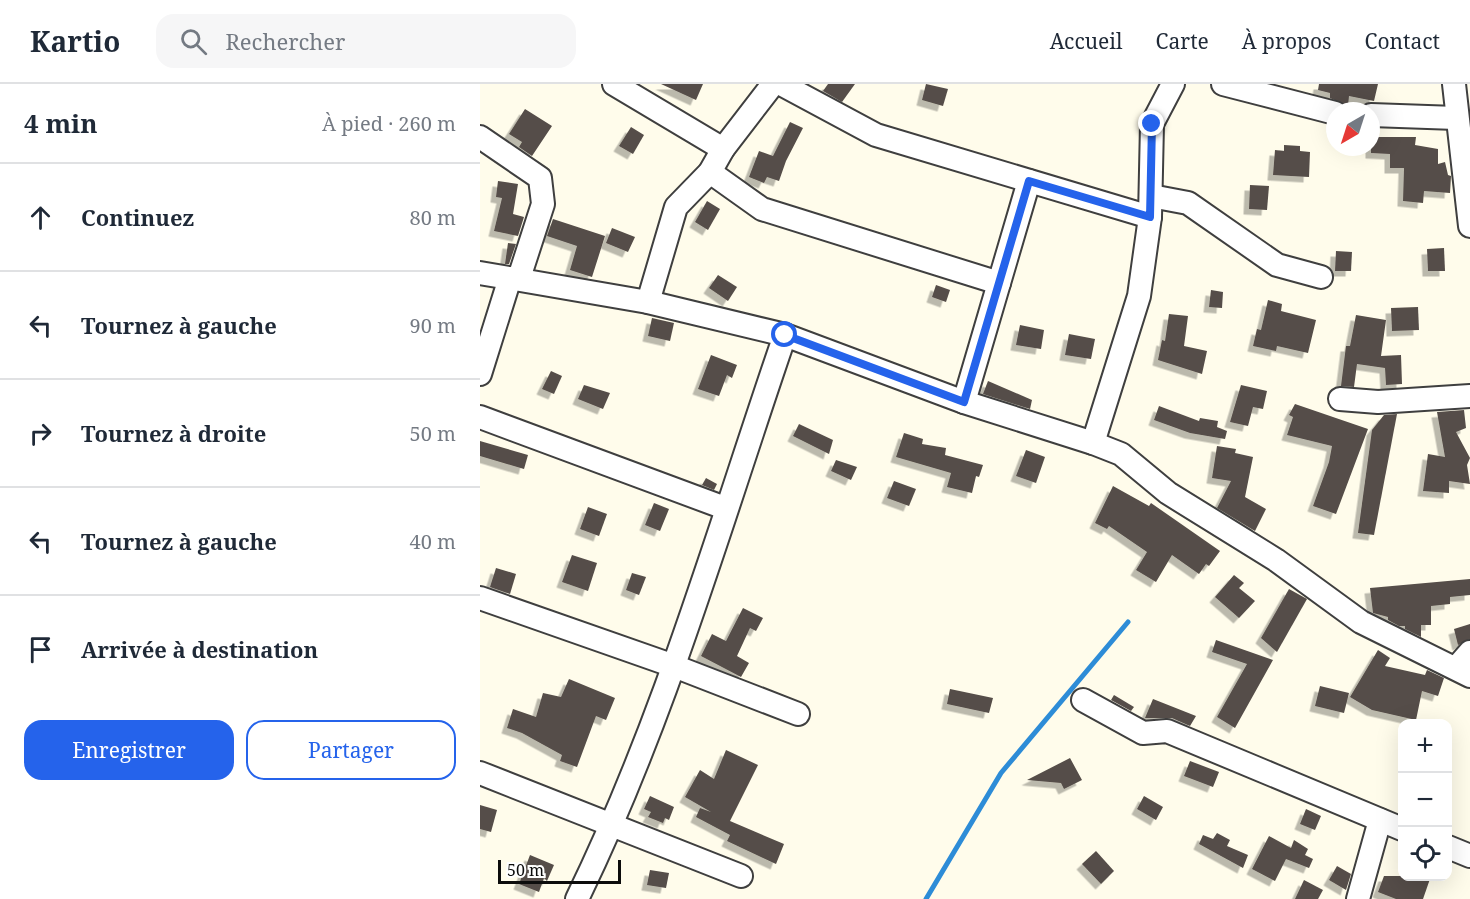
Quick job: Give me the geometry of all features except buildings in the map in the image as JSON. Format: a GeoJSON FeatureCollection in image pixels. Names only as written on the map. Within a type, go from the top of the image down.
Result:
{"type":"FeatureCollection","features":[{"type":"Feature","properties":{"kind":"street"},"geometry":{"type":"LineString","coordinates":[[614,84],[723,149]]}},
{"type":"Feature","properties":{"kind":"street"},"geometry":{"type":"LineString","coordinates":[[648,302],[676,207],[710,172],[723,149],[773,84]]}},
{"type":"Feature","properties":{"kind":"street"},"geometry":{"type":"LineString","coordinates":[[782,84],[876,135],[1029,181],[1150,206],[1188,203],[1276,265],[1321,277]]}},
{"type":"Feature","properties":{"kind":"street"},"geometry":{"type":"LineString","coordinates":[[1093,443],[1138,296],[1150,206],[1152,124],[1173,84]]}},
{"type":"Feature","properties":{"kind":"street"},"geometry":{"type":"LineString","coordinates":[[1223,84],[1326,111]]}},
{"type":"Feature","properties":{"kind":"street"},"geometry":{"type":"LineString","coordinates":[[1454,84],[1456,118],[1470,226]]}},
{"type":"Feature","properties":{"kind":"street"},"geometry":{"type":"LineString","coordinates":[[1380,115],[1456,118]]}},
{"type":"Feature","properties":{"kind":"street"},"geometry":{"type":"LineString","coordinates":[[480,137],[540,178],[543,204],[480,374]]}},
{"type":"Feature","properties":{"kind":"street"},"geometry":{"type":"LineString","coordinates":[[710,172],[762,209],[999,283]]}},
{"type":"Feature","properties":{"kind":"street"},"geometry":{"type":"LineString","coordinates":[[964,402],[1029,181]]}},
{"type":"Feature","properties":{"kind":"street"},"geometry":{"type":"LineString","coordinates":[[480,273],[648,302],[785,335],[964,402],[1121,454],[1168,493],[1276,560],[1361,622],[1465,665]]}},
{"type":"Feature","properties":{"kind":"street"},"geometry":{"type":"LineString","coordinates":[[577,899],[613,824],[674,666],[725,508],[785,335]]}},
{"type":"Feature","properties":{"kind":"street"},"geometry":{"type":"LineString","coordinates":[[1340,399],[1378,402],[1470,396]]}},
{"type":"Feature","properties":{"kind":"street"},"geometry":{"type":"LineString","coordinates":[[480,417],[725,508]]}},
{"type":"Feature","properties":{"kind":"street"},"geometry":{"type":"LineString","coordinates":[[480,598],[674,666],[798,714]]}},
{"type":"Feature","properties":{"kind":"street"},"geometry":{"type":"LineString","coordinates":[[1083,700],[1143,733],[1167,731],[1398,827]]}},
{"type":"Feature","properties":{"kind":"street"},"geometry":{"type":"LineString","coordinates":[[480,772],[741,876]]}},
{"type":"Feature","properties":{"kind":"street"},"geometry":{"type":"LineString","coordinates":[[1358,899],[1380,820]]}},
{"type":"Feature","properties":{"kind":"street"},"geometry":{"type":"LineString","coordinates":[[1452,849],[1470,856]]}},
{"type":"Feature","properties":{"kind":"waterway"},"geometry":{"type":"LineString","coordinates":[[926,899],[1001,773],[1128,622]]}},
{"type":"Feature","properties":{"kind":"route"},"geometry":{"type":"LineString","coordinates":[[785,335],[964,402],[1029,181],[1150,217],[1152,124]]}}]}
